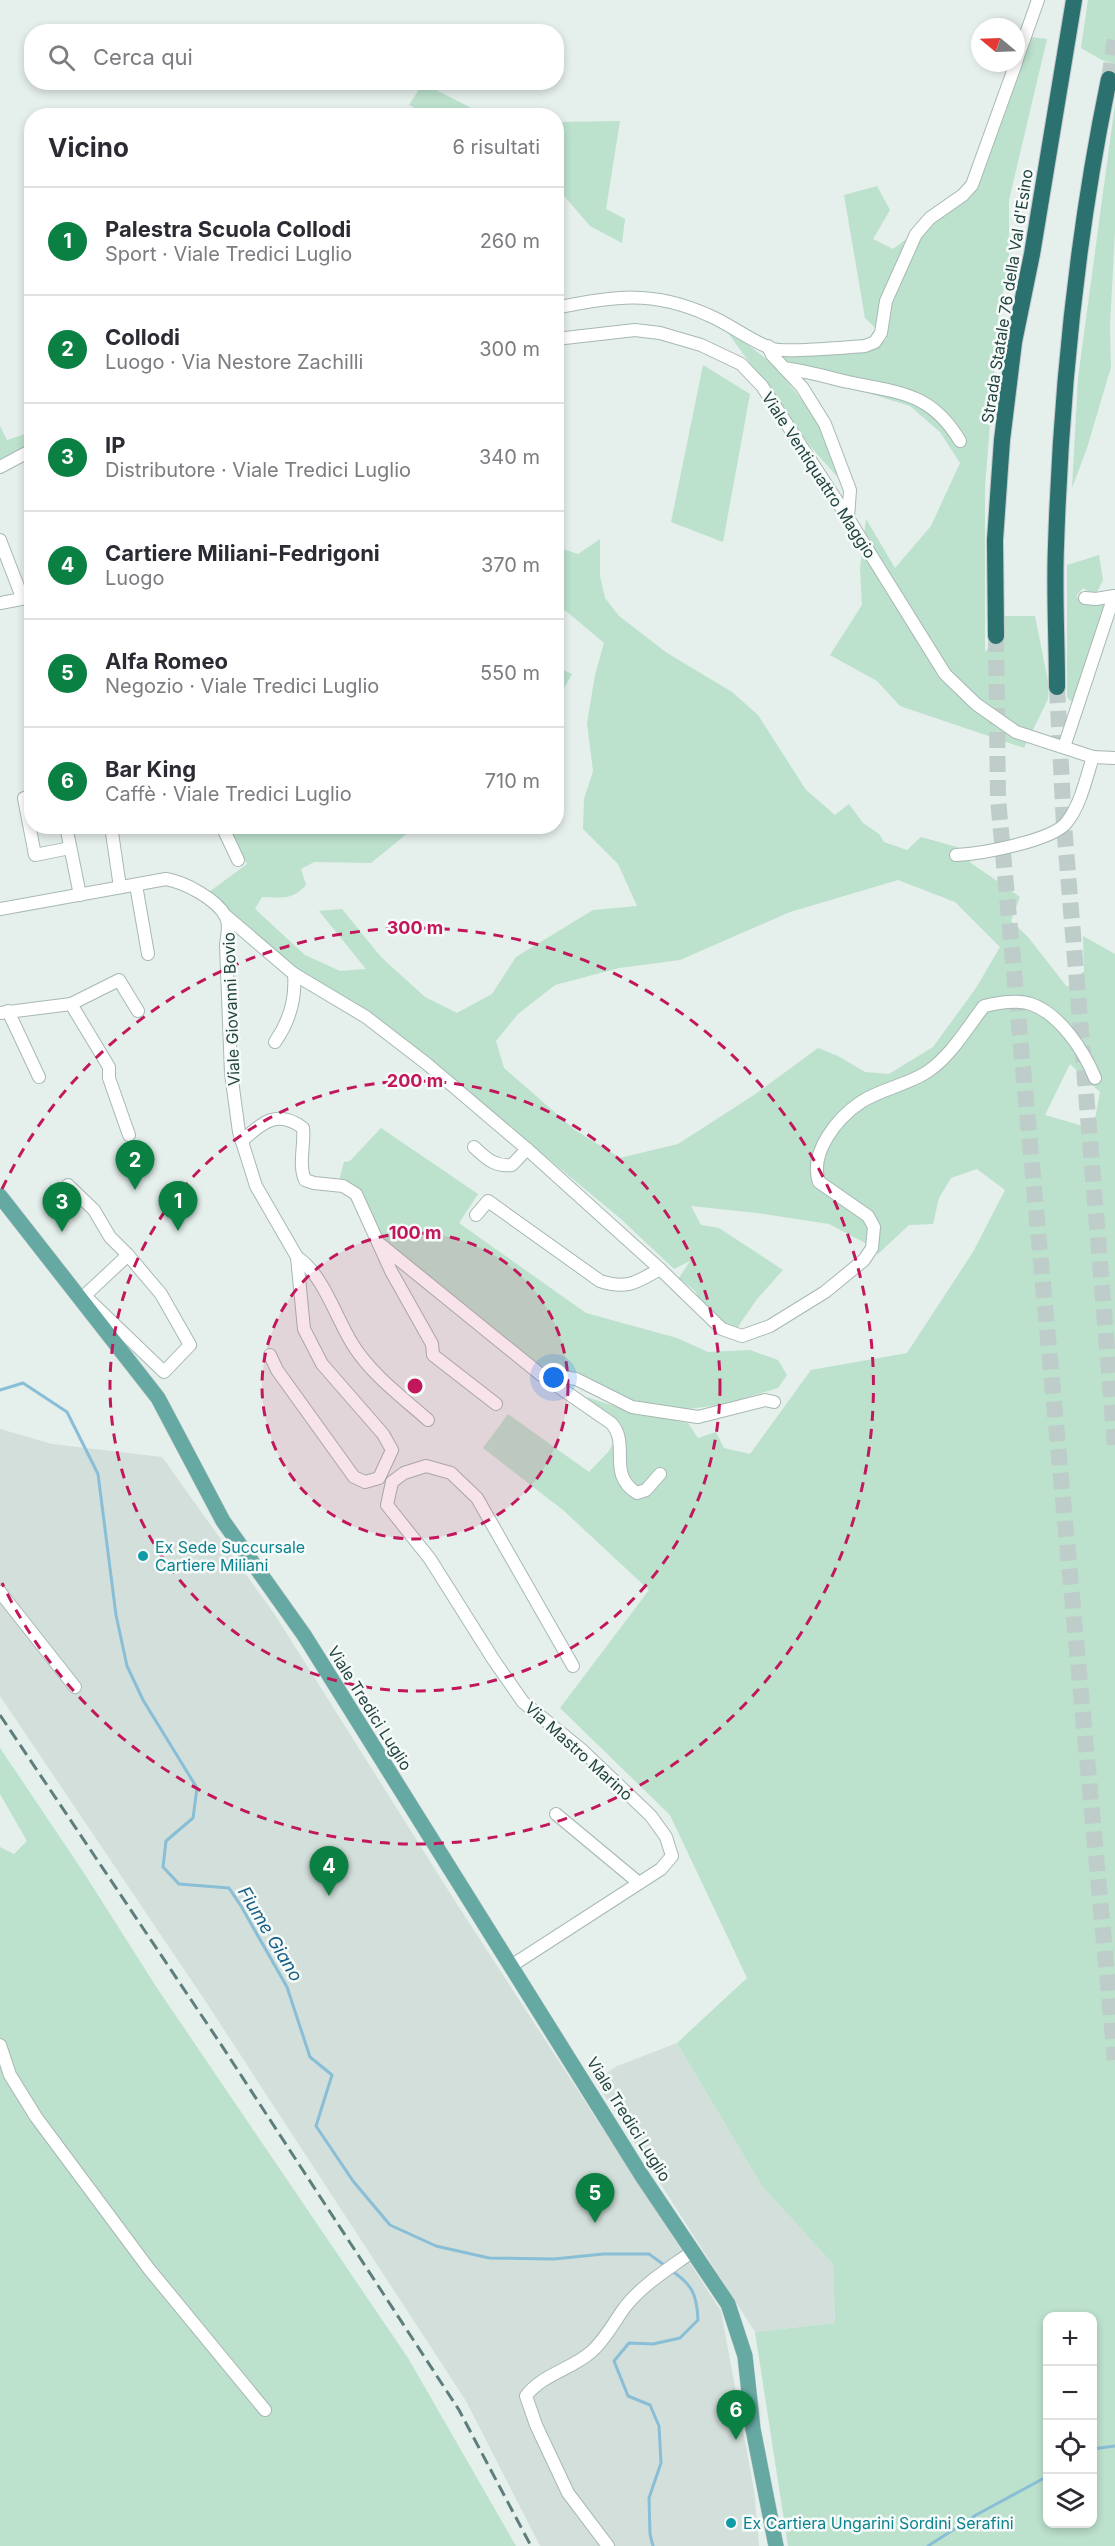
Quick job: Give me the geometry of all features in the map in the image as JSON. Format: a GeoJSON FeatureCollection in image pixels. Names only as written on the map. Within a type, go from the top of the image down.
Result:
{"type":"FeatureCollection","features":[{"type":"Feature","properties":{"kind":"highway","name":"Strada Statale 76 della Val d'Esino"},"geometry":{"type":"LineString","coordinates":[[996,636],[995,540],[1002,440],[1014,342],[1032,254],[1074,0]]}},
{"type":"Feature","properties":{"kind":"highway"},"geometry":{"type":"LineString","coordinates":[[1057,687],[1056,548],[1067,352],[1083,224],[1109,79]]}},
{"type":"Feature","properties":{"kind":"main road","name":"Viale Tredici Luglio"},"geometry":{"type":"LineString","coordinates":[[0,1196],[82,1297],[158,1398],[224,1521],[304,1635],[642,2176],[728,2304],[745,2356],[753,2429],[776,2546]]}},
{"type":"Feature","properties":{"kind":"street"},"geometry":{"type":"LineString","coordinates":[[1025,37],[1038,0]]}},
{"type":"Feature","properties":{"kind":"street"},"geometry":{"type":"LineString","coordinates":[[564,306],[600,299],[637,296],[669,302],[708,314],[775,350],[865,346],[875,342],[881,333],[886,301],[916,234],[930,218],[963,195],[972,185],[1013,72]]}},
{"type":"Feature","properties":{"kind":"street","name":"Viale Ventiquattro Maggio"},"geometry":{"type":"LineString","coordinates":[[564,338],[635,330],[660,333],[701,345],[741,364],[762,386],[945,674],[976,704],[1016,732],[1093,757],[1115,758]]}},
{"type":"Feature","properties":{"kind":"street"},"geometry":{"type":"LineString","coordinates":[[768,346],[772,355],[802,387],[825,424],[850,490],[848,518]]}},
{"type":"Feature","properties":{"kind":"street"},"geometry":{"type":"LineString","coordinates":[[784,368],[885,389],[919,399],[948,421],[960,441]]}},
{"type":"Feature","properties":{"kind":"street"},"geometry":{"type":"LineString","coordinates":[[0,467],[24,454]]}},
{"type":"Feature","properties":{"kind":"street"},"geometry":{"type":"LineString","coordinates":[[0,540],[24,591]]}},
{"type":"Feature","properties":{"kind":"street"},"geometry":{"type":"LineString","coordinates":[[1064,747],[1114,596],[1085,598]]}},
{"type":"Feature","properties":{"kind":"street"},"geometry":{"type":"LineString","coordinates":[[0,603],[24,598]]}},
{"type":"Feature","properties":{"kind":"street"},"geometry":{"type":"LineString","coordinates":[[956,855],[978,854],[1048,836],[1059,830],[1073,812],[1093,757]]}},
{"type":"Feature","properties":{"kind":"street"},"geometry":{"type":"LineString","coordinates":[[31,834],[35,855],[70,848]]}},
{"type":"Feature","properties":{"kind":"street"},"geometry":{"type":"LineString","coordinates":[[67,834],[80,895]]}},
{"type":"Feature","properties":{"kind":"street"},"geometry":{"type":"LineString","coordinates":[[112,834],[120,887]]}},
{"type":"Feature","properties":{"kind":"street"},"geometry":{"type":"LineString","coordinates":[[226,834],[238,860]]}},
{"type":"Feature","properties":{"kind":"street","name":"Viale Giovanni Bovio"},"geometry":{"type":"LineString","coordinates":[[0,909],[166,879],[183,882],[213,903],[225,915],[228,925],[226,945],[231,1073],[242,1141],[256,1186],[297,1257]]}},
{"type":"Feature","properties":{"kind":"street"},"geometry":{"type":"LineString","coordinates":[[136,885],[148,954]]}},
{"type":"Feature","properties":{"kind":"street"},"geometry":{"type":"LineString","coordinates":[[225,915],[294,974],[366,1017],[427,1064],[527,1149],[660,1269],[722,1329],[742,1336],[762,1330],[795,1312],[864,1260],[872,1248],[874,1227],[868,1216],[819,1182],[816,1173],[824,1142],[840,1120],[861,1102],[928,1071],[951,1050],[984,1006],[1023,1002],[1032,1004],[1046,1013],[1072,1038],[1087,1059],[1095,1078]]}},
{"type":"Feature","properties":{"kind":"street"},"geometry":{"type":"LineString","coordinates":[[275,1042],[283,1031],[292,1004],[294,974]]}},
{"type":"Feature","properties":{"kind":"street"},"geometry":{"type":"LineString","coordinates":[[39,1077],[4,1012],[71,1004],[119,980],[138,1011]]}},
{"type":"Feature","properties":{"kind":"street"},"geometry":{"type":"LineString","coordinates":[[71,1004],[109,1066],[109,1078],[129,1135]]}},
{"type":"Feature","properties":{"kind":"street"},"geometry":{"type":"LineString","coordinates":[[242,1141],[260,1125],[277,1118],[293,1120],[303,1128],[301,1171],[305,1180],[343,1186],[356,1194],[391,1271],[432,1344],[433,1355],[496,1404]]}},
{"type":"Feature","properties":{"kind":"street"},"geometry":{"type":"LineString","coordinates":[[474,1147],[490,1161],[501,1166],[512,1165],[527,1149]]}},
{"type":"Feature","properties":{"kind":"street"},"geometry":{"type":"LineString","coordinates":[[68,1185],[94,1210],[110,1237],[128,1256],[82,1297]]}},
{"type":"Feature","properties":{"kind":"street"},"geometry":{"type":"LineString","coordinates":[[476,1215],[488,1201],[600,1281],[614,1286],[632,1285],[660,1269]]}},
{"type":"Feature","properties":{"kind":"street"},"geometry":{"type":"LineString","coordinates":[[380,1244],[540,1374],[610,1423],[617,1430],[621,1479],[630,1488],[637,1492],[646,1490],[660,1474]]}},
{"type":"Feature","properties":{"kind":"street","name":"Viale Tredici Luglio"},"geometry":{"type":"LineString","coordinates":[[82,1297],[164,1372],[190,1345],[161,1294],[128,1256]]}},
{"type":"Feature","properties":{"kind":"street"},"geometry":{"type":"LineString","coordinates":[[297,1257],[309,1265],[353,1345],[375,1375],[428,1419]]}},
{"type":"Feature","properties":{"kind":"street"},"geometry":{"type":"LineString","coordinates":[[297,1257],[304,1329],[322,1364],[383,1434],[392,1450],[379,1478]]}},
{"type":"Feature","properties":{"kind":"street"},"geometry":{"type":"LineString","coordinates":[[270,1355],[277,1370],[354,1477],[365,1482],[379,1478],[392,1482],[404,1473],[426,1466],[452,1473],[477,1498],[573,1666]]}},
{"type":"Feature","properties":{"kind":"street"},"geometry":{"type":"LineString","coordinates":[[540,1374],[576,1378],[632,1407],[698,1417],[765,1400],[774,1402]]}},
{"type":"Feature","properties":{"kind":"street","name":"Via Mastro Marino"},"geometry":{"type":"LineString","coordinates":[[392,1482],[387,1504],[430,1559],[523,1702],[582,1751],[651,1816],[666,1837],[672,1856],[661,1869],[511,1965]]}},
{"type":"Feature","properties":{"kind":"street"},"geometry":{"type":"LineString","coordinates":[[0,1592],[75,1687]]}},
{"type":"Feature","properties":{"kind":"street"},"geometry":{"type":"LineString","coordinates":[[556,1815],[639,1883]]}},
{"type":"Feature","properties":{"kind":"street"},"geometry":{"type":"LineString","coordinates":[[0,2045],[10,2075],[36,2117],[149,2269],[265,2410]]}},
{"type":"Feature","properties":{"kind":"street"},"geometry":{"type":"LineString","coordinates":[[608,2546],[568,2493],[536,2425],[526,2396],[533,2386],[572,2366],[593,2351],[626,2306],[645,2287],[693,2251]]}},
{"type":"Feature","properties":{"kind":"shaded area"},"geometry":{"type":"Polygon","coordinates":[[[0,1429],[52,1444],[162,1457],[275,1615],[455,1901],[721,2311],[754,2490],[759,2546],[540,2546],[466,2401],[206,2002],[0,1696],[0,1429]]]}},
{"type":"Feature","properties":{"kind":"shaded area"},"geometry":{"type":"Polygon","coordinates":[[[677,2043],[762,2186],[833,2264],[835,2323],[755,2332],[595,2081],[617,2066],[677,2043]]]}},
{"type":"Feature","properties":{"kind":"green space"},"geometry":{"type":"Polygon","coordinates":[[[1088,0],[1115,0],[1115,64],[1102,60],[1081,48],[1088,0]]]}},
{"type":"Feature","properties":{"kind":"green space"},"geometry":{"type":"Polygon","coordinates":[[[1030,37],[1047,39],[1009,200],[1009,265],[999,311],[985,487],[985,652],[1004,631],[1004,616],[1035,616],[1049,686],[1048,699],[1024,748],[900,706],[877,681],[830,655],[862,605],[860,568],[866,519],[895,568],[931,526],[960,463],[940,432],[910,406],[816,377],[777,356],[869,350],[887,339],[865,318],[844,195],[877,186],[890,210],[873,239],[893,249],[979,185],[1018,72],[1025,72],[1025,52],[1030,37]]]}},
{"type":"Feature","properties":{"kind":"green space"},"geometry":{"type":"Polygon","coordinates":[[[419,90],[436,90],[471,108],[415,108],[409,105],[419,90]]]}},
{"type":"Feature","properties":{"kind":"green space"},"geometry":{"type":"Polygon","coordinates":[[[1115,104],[1115,231],[1110,326],[1111,367],[1087,448],[1072,488],[1078,378],[1115,104]]]}},
{"type":"Feature","properties":{"kind":"green space"},"geometry":{"type":"Polygon","coordinates":[[[620,121],[606,209],[625,219],[622,243],[590,226],[564,196],[564,122],[620,121]]]}},
{"type":"Feature","properties":{"kind":"green space"},"geometry":{"type":"Polygon","coordinates":[[[723,326],[772,363],[819,421],[841,481],[810,446],[723,326]]]}},
{"type":"Feature","properties":{"kind":"green space"},"geometry":{"type":"Polygon","coordinates":[[[703,365],[750,394],[723,542],[671,522],[703,365]]]}},
{"type":"Feature","properties":{"kind":"green space"},"geometry":{"type":"Polygon","coordinates":[[[0,426],[7,440],[24,434],[24,449],[0,461],[0,426]]]}},
{"type":"Feature","properties":{"kind":"green space"},"geometry":{"type":"Polygon","coordinates":[[[600,539],[600,576],[605,598],[619,616],[667,653],[732,692],[758,715],[806,790],[835,815],[849,804],[863,823],[879,834],[884,842],[907,850],[921,837],[957,847],[971,863],[1020,897],[1011,921],[1028,937],[1067,987],[1084,971],[1083,936],[1115,954],[1115,2546],[788,2546],[755,2332],[835,2323],[833,2264],[762,2186],[677,2043],[747,1978],[670,1815],[560,1708],[649,1590],[563,1510],[483,1448],[508,1414],[589,1472],[608,1452],[622,1429],[605,1411],[580,1395],[633,1412],[688,1423],[698,1438],[716,1432],[724,1448],[750,1454],[811,1370],[907,1353],[973,1252],[1005,1190],[977,1169],[951,1178],[939,1198],[933,1224],[909,1225],[878,1254],[865,1243],[829,1224],[691,1206],[701,1225],[719,1228],[783,1270],[757,1299],[735,1331],[715,1330],[695,1291],[679,1278],[690,1261],[674,1269],[621,1219],[450,1077],[300,973],[209,892],[247,864],[231,834],[407,834],[371,863],[314,862],[301,869],[306,885],[301,890],[286,897],[262,897],[255,909],[305,955],[340,971],[366,969],[319,911],[342,909],[381,957],[425,997],[457,1013],[492,994],[516,957],[593,910],[637,906],[618,864],[583,829],[584,799],[593,771],[587,723],[595,675],[604,643],[564,610],[564,549],[578,554],[600,539]],[[898,880],[790,912],[680,960],[619,968],[555,985],[518,1014],[496,1041],[504,1068],[575,1130],[620,1158],[678,1144],[754,1095],[818,1048],[838,1056],[865,1072],[889,1074],[933,1047],[976,988],[1000,947],[955,902],[898,880]],[[1070,1064],[1045,1115],[1093,1129],[1100,1092],[1070,1064]]]}},
{"type":"Feature","properties":{"kind":"green space"},"geometry":{"type":"Polygon","coordinates":[[[1099,555],[1103,580],[1095,596],[1083,588],[1076,596],[1085,604],[1101,601],[1106,612],[1073,703],[1067,697],[1067,565],[1099,555]]]}},
{"type":"Feature","properties":{"kind":"green space"},"geometry":{"type":"Polygon","coordinates":[[[564,670],[572,674],[564,688],[564,670]]]}},
{"type":"Feature","properties":{"kind":"green space"},"geometry":{"type":"Polygon","coordinates":[[[381,1128],[478,1194],[459,1223],[586,1313],[677,1338],[708,1352],[750,1350],[778,1360],[787,1375],[778,1388],[721,1405],[680,1410],[619,1397],[570,1381],[539,1366],[386,1248],[360,1190],[339,1180],[344,1162],[350,1161],[381,1128]]]}},
{"type":"Feature","properties":{"kind":"green space"},"geometry":{"type":"Polygon","coordinates":[[[0,1748],[82,1870],[157,1988],[408,2358],[516,2546],[0,2546],[0,1847],[14,1854],[27,1841],[0,1794],[0,1748]]]}},
{"type":"Feature","properties":{"kind":"waterway","name":"Fiume Giano"},"geometry":{"type":"LineString","coordinates":[[0,1390],[23,1383],[67,1412],[98,1474],[116,1615],[127,1666],[143,1700],[197,1788],[193,1818],[166,1841],[163,1867],[179,1884],[229,1888],[241,1906],[287,1987],[310,2057],[332,2075],[316,2126],[353,2181],[390,2225],[436,2246],[489,2258],[554,2259],[603,2254],[649,2254],[667,2267]]}},
{"type":"Feature","properties":{"kind":"waterway","name":"Fiume Giano"},"geometry":{"type":"LineString","coordinates":[[653,2546],[650,2534],[649,2498],[661,2463],[659,2426],[650,2405],[628,2396],[614,2361],[629,2343],[653,2344],[680,2338],[698,2320],[695,2298],[689,2286],[672,2271]]}},
{"type":"Feature","properties":{"kind":"waterway"},"geometry":{"type":"LineString","coordinates":[[1097,2448],[1115,2446]]}},
{"type":"Feature","properties":{"kind":"waterway"},"geometry":{"type":"LineString","coordinates":[[928,2546],[976,2515],[1043,2479]]}},
{"type":"Feature","properties":{"kind":"tunnel"},"geometry":{"type":"LineString","coordinates":[[1109,79],[1115,40]]}},
{"type":"Feature","properties":{"kind":"tunnel"},"geometry":{"type":"LineString","coordinates":[[996,636],[998,799],[1115,2060]]}},
{"type":"Feature","properties":{"kind":"tunnel"},"geometry":{"type":"LineString","coordinates":[[1057,687],[1064,825],[1115,1445]]}},
{"type":"Feature","properties":{"kind":"railway"},"geometry":{"type":"LineString","coordinates":[[0,1715],[220,2043],[459,2410],[531,2546]]}},
{"type":"Feature","properties":{"kind":"place","name":"Collodi"},"geometry":{"type":"Point","coordinates":[135,1190]}},
{"type":"Feature","properties":{"kind":"place","name":"Palestra Scuola Collodi"},"geometry":{"type":"Point","coordinates":[178,1231]}},
{"type":"Feature","properties":{"kind":"place","name":"IP"},"geometry":{"type":"Point","coordinates":[62,1232]}},
{"type":"Feature","properties":{"kind":"place","name":"Ex Sede Succursale Cartiere Miliani"},"geometry":{"type":"Point","coordinates":[143,1556]}},
{"type":"Feature","properties":{"kind":"place","name":"Cartiere Miliani-Fedrigoni"},"geometry":{"type":"Point","coordinates":[329,1896]}},
{"type":"Feature","properties":{"kind":"place","name":"Alfa Romeo"},"geometry":{"type":"Point","coordinates":[595,2223]}},
{"type":"Feature","properties":{"kind":"place","name":"Bar King"},"geometry":{"type":"Point","coordinates":[736,2440]}},
{"type":"Feature","properties":{"kind":"place","name":"Ex Cartiera Ungarini Sordini Serafini"},"geometry":{"type":"Point","coordinates":[731,2523]}}]}
